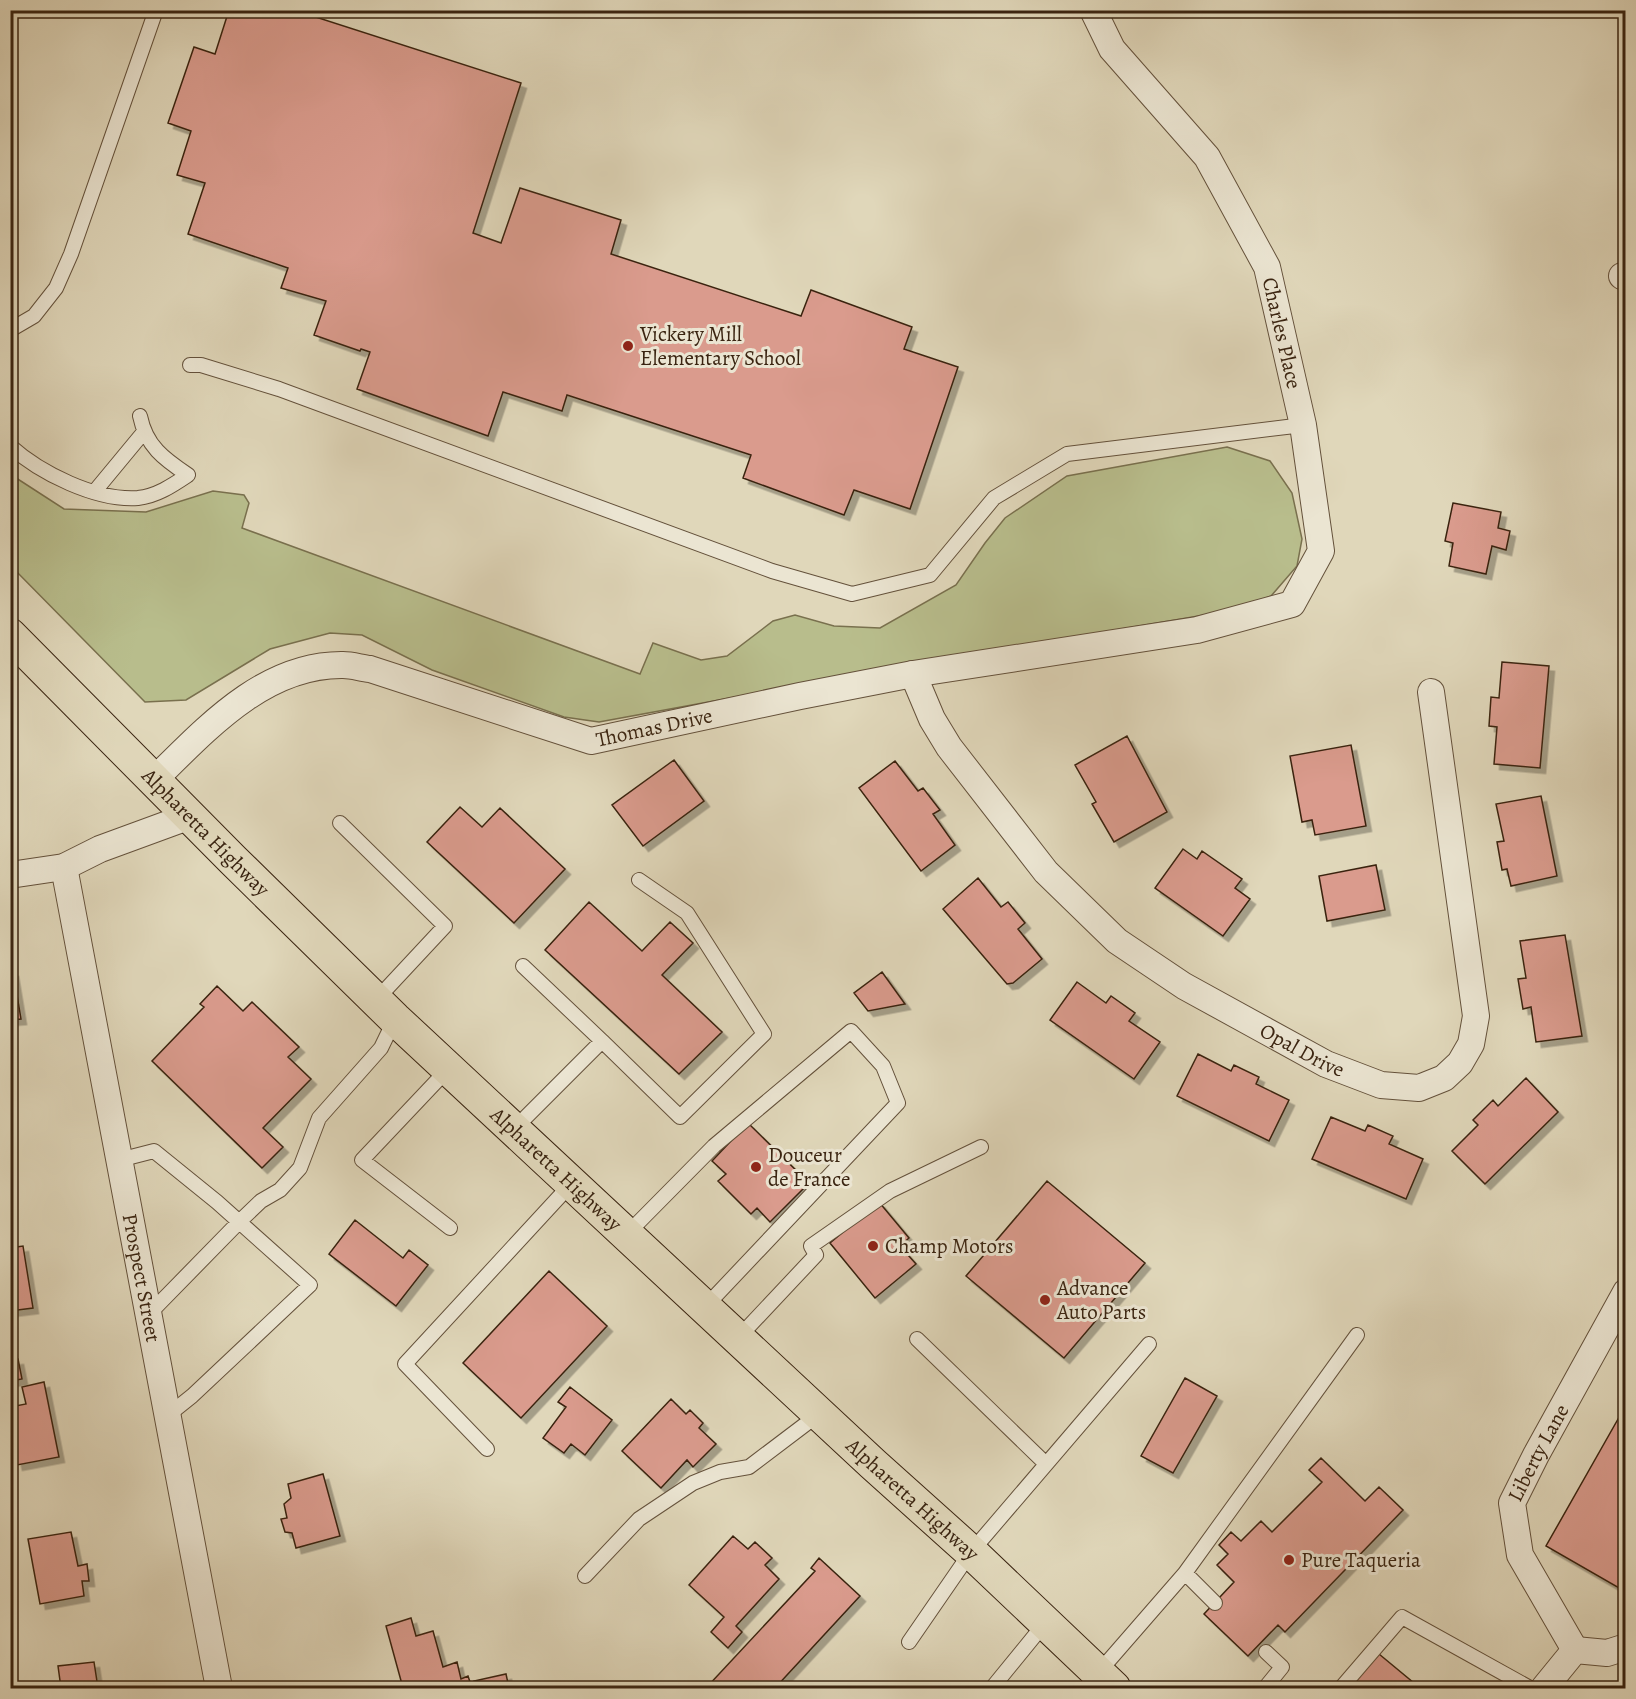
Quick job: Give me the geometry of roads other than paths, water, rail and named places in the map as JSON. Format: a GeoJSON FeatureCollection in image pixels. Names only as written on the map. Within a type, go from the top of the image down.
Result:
{"type":"FeatureCollection","features":[{"type":"Feature","properties":{"kind":"highway","name":"Alpharetta Highway"},"geometry":{"type":"LineString","coordinates":[[10,634],[386,1009],[819,1414],[971,1552],[1106,1681]]}},
{"type":"Feature","properties":{"kind":"street","name":"Charles Place"},"geometry":{"type":"LineString","coordinates":[[1093,10],[1112,49],[1207,157],[1267,267],[1303,425],[1321,551],[1292,604],[1197,630]]}},
{"type":"Feature","properties":{"kind":"street","name":"Thomas Drive"},"geometry":{"type":"LineString","coordinates":[[154,780],[240,702],[278,679],[297,671],[317,667],[344,665],[370,669],[591,741],[788,698],[913,674],[1197,630]]}},
{"type":"Feature","properties":{"kind":"street","name":"Opal Drive"},"geometry":{"type":"LineString","coordinates":[[913,674],[932,719],[949,747],[1046,872],[1118,941],[1184,986],[1326,1064],[1381,1085],[1419,1089],[1444,1078],[1461,1063],[1472,1044],[1476,1016],[1431,692]]}},
{"type":"Feature","properties":{"kind":"street"},"geometry":{"type":"LineString","coordinates":[[10,875],[64,867],[99,849],[190,816]]}},
{"type":"Feature","properties":{"kind":"street","name":"Prospect Street"},"geometry":{"type":"LineString","coordinates":[[64,867],[219,1689]]}},
{"type":"Feature","properties":{"kind":"street","name":"Liberty Lane"},"geometry":{"type":"LineString","coordinates":[[1575,1650],[1520,1555],[1512,1503],[1626,1292]]}},
{"type":"Feature","properties":{"kind":"street"},"geometry":{"type":"LineString","coordinates":[[1544,1689],[1575,1650],[1619,1656]]}},
{"type":"Feature","properties":{"kind":"lane"},"geometry":{"type":"LineString","coordinates":[[10,330],[34,316],[56,288],[71,254],[156,10]]}},
{"type":"Feature","properties":{"kind":"lane"},"geometry":{"type":"LineString","coordinates":[[190,365],[201,365],[279,389],[772,571],[852,594],[930,575],[994,498],[1067,454],[1303,425]]}},
{"type":"Feature","properties":{"kind":"lane"},"geometry":{"type":"LineString","coordinates":[[10,446],[40,469],[62,481],[114,496],[137,498],[168,489],[188,475],[155,449],[143,433],[140,417]]}},
{"type":"Feature","properties":{"kind":"lane"},"geometry":{"type":"LineString","coordinates":[[95,491],[143,433]]}},
{"type":"Feature","properties":{"kind":"lane"},"geometry":{"type":"LineString","coordinates":[[148,1315],[239,1222],[261,1201],[280,1190],[300,1168],[319,1118],[381,1048],[386,1009],[445,926],[340,823]]}},
{"type":"Feature","properties":{"kind":"lane"},"geometry":{"type":"LineString","coordinates":[[523,966],[680,1116],[764,1034],[687,913],[639,880]]}},
{"type":"Feature","properties":{"kind":"lane"},"geometry":{"type":"LineString","coordinates":[[627,1234],[714,1146],[851,1031],[883,1066],[898,1103],[705,1307]]}},
{"type":"Feature","properties":{"kind":"lane"},"geometry":{"type":"LineString","coordinates":[[514,1130],[602,1041]]}},
{"type":"Feature","properties":{"kind":"lane"},"geometry":{"type":"LineString","coordinates":[[449,1068],[362,1160],[450,1228]]}},
{"type":"Feature","properties":{"kind":"lane"},"geometry":{"type":"LineString","coordinates":[[738,1338],[816,1254],[811,1246],[890,1191],[981,1147]]}},
{"type":"Feature","properties":{"kind":"lane"},"geometry":{"type":"LineString","coordinates":[[119,1160],[154,1151],[310,1285],[192,1396],[167,1416]]}},
{"type":"Feature","properties":{"kind":"lane"},"geometry":{"type":"LineString","coordinates":[[487,1449],[405,1364],[572,1183]]}},
{"type":"Feature","properties":{"kind":"lane"},"geometry":{"type":"LineString","coordinates":[[1106,1681],[1357,1335]]}},
{"type":"Feature","properties":{"kind":"lane"},"geometry":{"type":"LineString","coordinates":[[917,1339],[1046,1464]]}},
{"type":"Feature","properties":{"kind":"lane"},"geometry":{"type":"LineString","coordinates":[[909,1642],[971,1552],[1149,1344]]}},
{"type":"Feature","properties":{"kind":"lane"},"geometry":{"type":"LineString","coordinates":[[585,1576],[639,1518],[693,1483],[720,1472],[749,1467],[819,1414]]}},
{"type":"Feature","properties":{"kind":"lane"},"geometry":{"type":"LineString","coordinates":[[1185,1574],[1215,1604]]}},
{"type":"Feature","properties":{"kind":"lane"},"geometry":{"type":"LineString","coordinates":[[1341,1689],[1402,1617],[1530,1689]]}},
{"type":"Feature","properties":{"kind":"lane"},"geometry":{"type":"LineString","coordinates":[[992,1689],[1045,1623]]}},
{"type":"Feature","properties":{"kind":"lane"},"geometry":{"type":"LineString","coordinates":[[1265,1689],[1282,1667],[1266,1652]]}},
{"type":"Feature","properties":{"kind":"place","name":"Vickery Mill Elementary School"},"geometry":{"type":"Point","coordinates":[628,346]}},
{"type":"Feature","properties":{"kind":"place","name":"Douceur de France"},"geometry":{"type":"Point","coordinates":[756,1167]}},
{"type":"Feature","properties":{"kind":"place","name":"Champ Motors"},"geometry":{"type":"Point","coordinates":[873,1246]}},
{"type":"Feature","properties":{"kind":"place","name":"Advance Auto Parts"},"geometry":{"type":"Point","coordinates":[1045,1300]}},
{"type":"Feature","properties":{"kind":"place","name":"Pure Taqueria"},"geometry":{"type":"Point","coordinates":[1289,1560]}}]}
